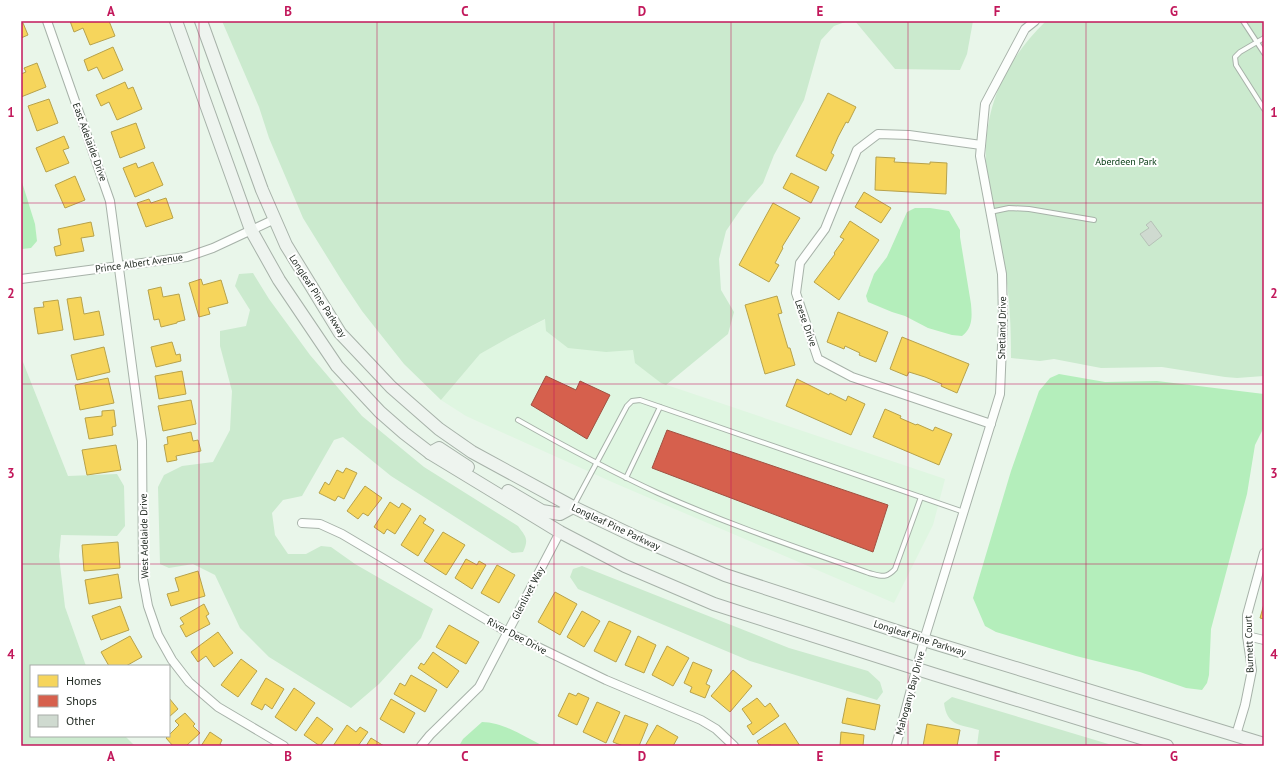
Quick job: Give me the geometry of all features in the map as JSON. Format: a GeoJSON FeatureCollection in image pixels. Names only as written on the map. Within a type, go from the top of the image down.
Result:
{"type":"FeatureCollection","features":[{"type":"Feature","properties":{"kind":"main road"},"geometry":{"type":"LineString","coordinates":[[176,21],[252,230],[279,280],[337,366],[380,412],[404,434],[430,453],[560,532],[625,566],[714,604],[916,669],[1167,746]]}},
{"type":"Feature","properties":{"kind":"main road","name":"Longleaf Pine Parkway"},"geometry":{"type":"LineString","coordinates":[[201,21],[262,190],[286,245],[340,333],[391,388],[439,429],[472,452],[573,507],[638,538],[725,575],[924,640],[1264,744]]}},
{"type":"Feature","properties":{"kind":"main road"},"geometry":{"type":"LineString","coordinates":[[430,453],[439,448],[542,510],[560,514],[573,507]]}},
{"type":"Feature","properties":{"kind":"street","name":"East Adelaide Drive"},"geometry":{"type":"LineString","coordinates":[[46,21],[110,201],[119,266]]}},
{"type":"Feature","properties":{"kind":"street","name":"Shetland Drive"},"geometry":{"type":"LineString","coordinates":[[924,640],[1000,394],[1003,315],[1002,274],[980,156],[985,104],[1025,29],[1035,21]]}},
{"type":"Feature","properties":{"kind":"street","name":"Leese Drive"},"geometry":{"type":"LineString","coordinates":[[981,145],[909,135],[878,134],[858,150],[825,229],[800,263],[796,293],[818,359],[852,377],[991,424]]}},
{"type":"Feature","properties":{"kind":"street","name":"Prince Albert Avenue"},"geometry":{"type":"LineString","coordinates":[[21,279],[187,257],[213,248],[275,219]]}},
{"type":"Feature","properties":{"kind":"street","name":"West Adelaide Drive"},"geometry":{"type":"LineString","coordinates":[[119,266],[142,441],[143,579],[148,606],[158,635],[172,660],[189,682],[218,707],[284,746]]}},
{"type":"Feature","properties":{"kind":"street","name":"River Dee Drive"},"geometry":{"type":"LineString","coordinates":[[302,523],[320,524],[342,534],[507,632],[606,680],[701,720],[716,729],[734,746]]}},
{"type":"Feature","properties":{"kind":"street","name":"Glenlivet Way"},"geometry":{"type":"LineString","coordinates":[[421,746],[478,687],[560,532]]}},
{"type":"Feature","properties":{"kind":"street","name":"Burnett Court"},"geometry":{"type":"LineString","coordinates":[[1236,735],[1246,705],[1252,670],[1247,636],[1246,615],[1264,554]]}},
{"type":"Feature","properties":{"kind":"street"},"geometry":{"type":"LineString","coordinates":[[1247,636],[1264,640]]}},
{"type":"Feature","properties":{"kind":"street","name":"Mahogany Bay Drive"},"geometry":{"type":"LineString","coordinates":[[896,746],[924,640]]}},
{"type":"Feature","properties":{"kind":"lane"},"geometry":{"type":"LineString","coordinates":[[1243,21],[1264,53]]}},
{"type":"Feature","properties":{"kind":"lane"},"geometry":{"type":"LineString","coordinates":[[1264,38],[1240,52],[1235,57],[1236,65],[1264,109]]}},
{"type":"Feature","properties":{"kind":"lane"},"geometry":{"type":"LineString","coordinates":[[990,212],[1009,208],[1029,209],[1094,220]]}},
{"type":"Feature","properties":{"kind":"lane"},"geometry":{"type":"LineString","coordinates":[[573,507],[627,406],[632,401],[640,400],[964,512]]}},
{"type":"Feature","properties":{"kind":"lane"},"geometry":{"type":"LineString","coordinates":[[626,478],[660,407]]}},
{"type":"Feature","properties":{"kind":"lane"},"geometry":{"type":"LineString","coordinates":[[518,420],[597,464],[673,500],[748,530],[884,577],[895,569],[920,497]]}},
{"type":"Feature","properties":{"kind":"shaded area"},"geometry":{"type":"Polygon","coordinates":[[[21,179],[35,224],[37,241],[31,248],[22,249],[21,179]]]}},
{"type":"Feature","properties":{"kind":"shaded area"},"geometry":{"type":"Polygon","coordinates":[[[915,208],[930,208],[949,211],[960,230],[972,313],[970,326],[966,333],[962,336],[952,335],[928,328],[905,316],[868,302],[866,296],[874,274],[887,257],[907,212],[915,208]]]}},
{"type":"Feature","properties":{"kind":"shaded area"},"geometry":{"type":"Polygon","coordinates":[[[546,319],[633,350],[661,383],[945,479],[933,525],[894,603],[612,482],[466,416],[441,400],[480,354],[546,319]]]}},
{"type":"Feature","properties":{"kind":"shaded area"},"geometry":{"type":"Polygon","coordinates":[[[1059,374],[1105,382],[1157,381],[1264,394],[1264,427],[1255,445],[1247,494],[1211,629],[1209,675],[1207,683],[1202,690],[1186,688],[1140,672],[1076,656],[996,632],[985,626],[973,598],[1011,471],[1039,391],[1050,378],[1059,374]]]}},
{"type":"Feature","properties":{"kind":"shaded area"},"geometry":{"type":"Polygon","coordinates":[[[482,722],[498,724],[506,727],[543,746],[459,746],[463,739],[482,722]]]}},
{"type":"Feature","properties":{"kind":"green space"},"geometry":{"type":"Polygon","coordinates":[[[222,21],[848,21],[834,26],[821,40],[804,100],[774,155],[763,183],[743,206],[726,231],[719,259],[721,290],[734,312],[728,334],[666,385],[661,383],[635,363],[633,350],[606,352],[568,348],[546,331],[545,319],[480,354],[441,400],[404,364],[362,311],[303,218],[269,138],[259,107],[222,21]]]}},
{"type":"Feature","properties":{"kind":"green space"},"geometry":{"type":"Polygon","coordinates":[[[855,21],[973,21],[967,54],[960,70],[895,69],[855,21]]]}},
{"type":"Feature","properties":{"kind":"green space","name":"Aberdeen Park"},"geometry":{"type":"Polygon","coordinates":[[[1046,21],[1264,21],[1264,376],[1237,378],[1162,367],[1101,368],[1054,359],[1040,361],[1011,358],[1008,292],[987,172],[986,141],[989,121],[1000,85],[1019,51],[1046,21]]]}},
{"type":"Feature","properties":{"kind":"green space"},"geometry":{"type":"Polygon","coordinates":[[[253,273],[269,299],[310,355],[362,416],[424,467],[518,526],[526,538],[526,544],[523,552],[512,553],[391,476],[343,437],[334,440],[302,496],[283,500],[272,513],[275,535],[288,554],[306,554],[321,546],[331,547],[355,564],[433,609],[421,638],[379,684],[351,708],[269,657],[240,628],[215,575],[193,564],[169,568],[160,564],[158,487],[164,475],[182,466],[213,462],[230,430],[232,391],[220,346],[220,331],[246,326],[250,310],[235,286],[239,274],[253,273]]]}},
{"type":"Feature","properties":{"kind":"green space"},"geometry":{"type":"Polygon","coordinates":[[[21,357],[68,476],[117,474],[124,486],[125,526],[117,536],[61,535],[59,556],[65,607],[86,665],[30,665],[30,737],[126,737],[135,746],[21,746],[21,357]]]}},
{"type":"Feature","properties":{"kind":"green space"},"geometry":{"type":"Polygon","coordinates":[[[582,566],[789,648],[868,671],[880,682],[883,692],[877,700],[750,661],[578,589],[570,577],[573,569],[582,566]]]}},
{"type":"Feature","properties":{"kind":"green space"},"geometry":{"type":"Polygon","coordinates":[[[952,697],[1115,746],[977,746],[979,730],[955,723],[948,716],[944,703],[952,697]]]}},
{"type":"Feature","properties":{"kind":"building: Homes"},"geometry":{"type":"Polygon","coordinates":[[[70,21],[109,21],[115,36],[90,45],[83,28],[74,32],[70,21]]]}},
{"type":"Feature","properties":{"kind":"building: Homes"},"geometry":{"type":"Polygon","coordinates":[[[23,23],[28,35],[21,38],[21,24],[23,23]]]}},
{"type":"Feature","properties":{"kind":"building: Homes"},"geometry":{"type":"Polygon","coordinates":[[[113,47],[123,70],[103,79],[97,67],[88,71],[84,60],[113,47]]]}},
{"type":"Feature","properties":{"kind":"building: Homes"},"geometry":{"type":"Polygon","coordinates":[[[37,63],[46,87],[21,97],[21,74],[26,72],[24,68],[37,63]]]}},
{"type":"Feature","properties":{"kind":"building: Homes"},"geometry":{"type":"Polygon","coordinates":[[[125,82],[128,89],[133,87],[142,109],[117,120],[109,102],[101,106],[96,95],[125,82]]]}},
{"type":"Feature","properties":{"kind":"building: Homes"},"geometry":{"type":"Polygon","coordinates":[[[828,93],[856,107],[848,123],[846,122],[838,137],[831,153],[834,155],[826,171],[796,156],[828,93]]]}},
{"type":"Feature","properties":{"kind":"building: Homes"},"geometry":{"type":"Polygon","coordinates":[[[49,99],[58,123],[37,131],[28,106],[49,99]]]}},
{"type":"Feature","properties":{"kind":"building: Homes"},"geometry":{"type":"Polygon","coordinates":[[[136,123],[145,148],[120,158],[111,132],[136,123]]]}},
{"type":"Feature","properties":{"kind":"building: Homes"},"geometry":{"type":"Polygon","coordinates":[[[64,136],[69,148],[63,150],[69,163],[46,172],[36,148],[64,136]]]}},
{"type":"Feature","properties":{"kind":"building: Homes"},"geometry":{"type":"Polygon","coordinates":[[[876,157],[895,158],[894,162],[930,164],[930,162],[947,163],[946,194],[875,190],[876,157]]]}},
{"type":"Feature","properties":{"kind":"building: Homes"},"geometry":{"type":"Polygon","coordinates":[[[153,162],[163,185],[135,197],[123,168],[136,163],[138,168],[153,162]]]}},
{"type":"Feature","properties":{"kind":"building: Homes"},"geometry":{"type":"Polygon","coordinates":[[[791,173],[819,187],[811,203],[783,188],[791,173]]]}},
{"type":"Feature","properties":{"kind":"building: Homes"},"geometry":{"type":"Polygon","coordinates":[[[75,176],[85,200],[65,208],[55,185],[75,176]]]}},
{"type":"Feature","properties":{"kind":"building: Homes"},"geometry":{"type":"Polygon","coordinates":[[[864,192],[891,208],[881,223],[855,207],[864,192]]]}},
{"type":"Feature","properties":{"kind":"building: Homes"},"geometry":{"type":"Polygon","coordinates":[[[166,198],[173,218],[146,227],[137,203],[149,199],[151,203],[166,198]]]}},
{"type":"Feature","properties":{"kind":"building: Homes"},"geometry":{"type":"Polygon","coordinates":[[[773,203],[800,218],[782,247],[783,248],[775,263],[779,265],[769,282],[739,265],[773,203]]]}},
{"type":"Feature","properties":{"kind":"building: Homes"},"geometry":{"type":"Polygon","coordinates":[[[850,221],[879,240],[839,300],[814,282],[835,254],[834,253],[844,239],[840,237],[850,221]]]}},
{"type":"Feature","properties":{"kind":"building: Homes"},"geometry":{"type":"Polygon","coordinates":[[[91,222],[94,236],[81,238],[84,251],[56,256],[54,247],[61,245],[58,229],[91,222]]]}},
{"type":"Feature","properties":{"kind":"building: Homes"},"geometry":{"type":"Polygon","coordinates":[[[201,279],[203,285],[221,280],[228,303],[208,308],[210,314],[199,317],[189,283],[201,279]]]}},
{"type":"Feature","properties":{"kind":"building: Homes"},"geometry":{"type":"Polygon","coordinates":[[[161,287],[163,297],[179,294],[185,320],[161,327],[159,319],[154,320],[148,290],[161,287]]]}},
{"type":"Feature","properties":{"kind":"building: Homes"},"geometry":{"type":"Polygon","coordinates":[[[777,296],[782,313],[778,314],[788,348],[790,348],[795,365],[765,374],[745,305],[777,296]]]}},
{"type":"Feature","properties":{"kind":"building: Homes"},"geometry":{"type":"Polygon","coordinates":[[[81,297],[84,314],[99,311],[104,335],[74,340],[67,299],[81,297]]]}},
{"type":"Feature","properties":{"kind":"building: Homes"},"geometry":{"type":"Polygon","coordinates":[[[58,300],[63,330],[38,334],[34,308],[44,307],[43,302],[58,300]]]}},
{"type":"Feature","properties":{"kind":"building: Homes"},"geometry":{"type":"Polygon","coordinates":[[[838,312],[888,332],[876,362],[859,355],[860,353],[845,346],[844,349],[827,342],[838,312]]]}},
{"type":"Feature","properties":{"kind":"building: Homes"},"geometry":{"type":"Polygon","coordinates":[[[902,337],[969,364],[957,393],[941,386],[942,384],[925,377],[909,372],[907,376],[890,369],[902,337]]]}},
{"type":"Feature","properties":{"kind":"building: Homes"},"geometry":{"type":"Polygon","coordinates":[[[172,342],[176,355],[180,354],[181,361],[156,367],[151,347],[172,342]]]}},
{"type":"Feature","properties":{"kind":"building: Homes"},"geometry":{"type":"Polygon","coordinates":[[[104,347],[110,372],[77,380],[71,355],[104,347]]]}},
{"type":"Feature","properties":{"kind":"building: Homes"},"geometry":{"type":"Polygon","coordinates":[[[182,371],[186,394],[159,399],[155,376],[182,371]]]}},
{"type":"Feature","properties":{"kind":"building: Homes"},"geometry":{"type":"Polygon","coordinates":[[[108,378],[114,403],[80,410],[75,385],[108,378]]]}},
{"type":"Feature","properties":{"kind":"building: Homes"},"geometry":{"type":"Polygon","coordinates":[[[797,379],[829,395],[830,393],[846,401],[848,396],[865,404],[851,435],[786,406],[797,379]]]}},
{"type":"Feature","properties":{"kind":"building: Homes"},"geometry":{"type":"Polygon","coordinates":[[[191,400],[196,424],[163,431],[158,406],[191,400]]]}},
{"type":"Feature","properties":{"kind":"building: Homes"},"geometry":{"type":"Polygon","coordinates":[[[885,409],[916,425],[917,424],[933,431],[935,427],[952,434],[939,465],[873,437],[885,409]]]}},
{"type":"Feature","properties":{"kind":"building: Homes"},"geometry":{"type":"Polygon","coordinates":[[[114,410],[116,426],[112,427],[113,435],[89,439],[85,418],[102,416],[102,411],[114,410]]]}},
{"type":"Feature","properties":{"kind":"building: Homes"},"geometry":{"type":"Polygon","coordinates":[[[191,432],[193,441],[198,440],[201,451],[176,456],[177,460],[167,462],[164,445],[168,444],[167,437],[191,432]]]}},
{"type":"Feature","properties":{"kind":"building: Homes"},"geometry":{"type":"Polygon","coordinates":[[[116,445],[121,470],[87,475],[82,450],[116,445]]]}},
{"type":"Feature","properties":{"kind":"building: Homes"},"geometry":{"type":"Polygon","coordinates":[[[346,468],[357,473],[344,499],[338,496],[335,501],[319,493],[325,482],[329,485],[337,470],[343,473],[346,468]]]}},
{"type":"Feature","properties":{"kind":"building: Homes"},"geometry":{"type":"Polygon","coordinates":[[[365,486],[382,498],[368,516],[363,513],[358,519],[347,511],[365,486]]]}},
{"type":"Feature","properties":{"kind":"building: Homes"},"geometry":{"type":"Polygon","coordinates":[[[390,502],[399,508],[402,503],[411,509],[395,534],[387,529],[384,534],[374,527],[390,502]]]}},
{"type":"Feature","properties":{"kind":"building: Homes"},"geometry":{"type":"Polygon","coordinates":[[[420,515],[426,519],[423,523],[434,530],[418,556],[401,545],[420,515]]]}},
{"type":"Feature","properties":{"kind":"building: Homes"},"geometry":{"type":"Polygon","coordinates":[[[443,532],[465,545],[446,575],[424,561],[443,532]]]}},
{"type":"Feature","properties":{"kind":"building: Homes"},"geometry":{"type":"Polygon","coordinates":[[[118,542],[120,568],[84,571],[82,545],[118,542]]]}},
{"type":"Feature","properties":{"kind":"building: Homes"},"geometry":{"type":"Polygon","coordinates":[[[466,559],[477,565],[479,561],[486,565],[472,589],[455,578],[466,559]]]}},
{"type":"Feature","properties":{"kind":"building: Homes"},"geometry":{"type":"Polygon","coordinates":[[[497,565],[515,575],[499,603],[481,593],[497,565]]]}},
{"type":"Feature","properties":{"kind":"building: Homes"},"geometry":{"type":"Polygon","coordinates":[[[198,571],[205,596],[171,606],[167,594],[179,591],[175,578],[198,571]]]}},
{"type":"Feature","properties":{"kind":"building: Homes"},"geometry":{"type":"Polygon","coordinates":[[[118,574],[122,598],[89,604],[85,580],[118,574]]]}},
{"type":"Feature","properties":{"kind":"building: Homes"},"geometry":{"type":"Polygon","coordinates":[[[555,592],[577,604],[560,635],[538,622],[555,592]]]}},
{"type":"Feature","properties":{"kind":"building: Homes"},"geometry":{"type":"Polygon","coordinates":[[[204,604],[209,614],[206,616],[210,624],[186,637],[180,626],[184,624],[180,618],[204,604]]]}},
{"type":"Feature","properties":{"kind":"building: Homes"},"geometry":{"type":"Polygon","coordinates":[[[1264,604],[1264,619],[1260,618],[1264,604]]]}},
{"type":"Feature","properties":{"kind":"building: Homes"},"geometry":{"type":"Polygon","coordinates":[[[120,606],[129,630],[101,640],[92,616],[120,606]]]}},
{"type":"Feature","properties":{"kind":"building: Homes"},"geometry":{"type":"Polygon","coordinates":[[[582,611],[600,621],[584,647],[567,637],[582,611]]]}},
{"type":"Feature","properties":{"kind":"building: Homes"},"geometry":{"type":"Polygon","coordinates":[[[609,621],[631,631],[616,662],[594,651],[609,621]]]}},
{"type":"Feature","properties":{"kind":"building: Homes"},"geometry":{"type":"Polygon","coordinates":[[[449,625],[479,642],[466,664],[436,647],[449,625]]]}},
{"type":"Feature","properties":{"kind":"building: Homes"},"geometry":{"type":"Polygon","coordinates":[[[218,632],[233,653],[214,667],[206,656],[198,662],[191,652],[218,632]]]}},
{"type":"Feature","properties":{"kind":"building: Homes"},"geometry":{"type":"Polygon","coordinates":[[[130,636],[142,657],[128,665],[108,665],[101,652],[130,636]]]}},
{"type":"Feature","properties":{"kind":"building: Homes"},"geometry":{"type":"Polygon","coordinates":[[[638,636],[656,645],[644,673],[625,665],[638,636]]]}},
{"type":"Feature","properties":{"kind":"building: Homes"},"geometry":{"type":"Polygon","coordinates":[[[667,646],[689,658],[673,686],[652,675],[667,646]]]}},
{"type":"Feature","properties":{"kind":"building: Homes"},"geometry":{"type":"Polygon","coordinates":[[[433,652],[459,671],[447,688],[418,668],[421,663],[424,665],[433,652]]]}},
{"type":"Feature","properties":{"kind":"building: Homes"},"geometry":{"type":"Polygon","coordinates":[[[241,659],[257,671],[238,697],[221,685],[241,659]]]}},
{"type":"Feature","properties":{"kind":"building: Homes"},"geometry":{"type":"Polygon","coordinates":[[[693,662],[712,670],[706,684],[710,686],[705,698],[690,692],[692,687],[684,683],[693,662]]]}},
{"type":"Feature","properties":{"kind":"building: Homes"},"geometry":{"type":"Polygon","coordinates":[[[733,670],[752,686],[730,712],[711,696],[733,670]]]}},
{"type":"Feature","properties":{"kind":"building: Homes"},"geometry":{"type":"Polygon","coordinates":[[[411,675],[437,690],[425,712],[394,694],[400,683],[405,686],[411,675]]]}},
{"type":"Feature","properties":{"kind":"building: Homes"},"geometry":{"type":"Polygon","coordinates":[[[266,678],[284,689],[272,709],[265,704],[262,710],[251,704],[266,678]]]}},
{"type":"Feature","properties":{"kind":"building: Homes"},"geometry":{"type":"Polygon","coordinates":[[[294,688],[315,703],[296,731],[275,717],[294,688]]]}},
{"type":"Feature","properties":{"kind":"building: Homes"},"geometry":{"type":"Polygon","coordinates":[[[569,693],[576,696],[578,693],[589,698],[577,725],[558,716],[569,693]]]}},
{"type":"Feature","properties":{"kind":"building: Homes"},"geometry":{"type":"Polygon","coordinates":[[[757,698],[765,707],[770,703],[779,716],[753,735],[747,726],[752,723],[742,709],[757,698]]]}},
{"type":"Feature","properties":{"kind":"building: Homes"},"geometry":{"type":"Polygon","coordinates":[[[847,698],[880,705],[875,730],[842,723],[847,698]]]}},
{"type":"Feature","properties":{"kind":"building: Homes"},"geometry":{"type":"Polygon","coordinates":[[[170,699],[178,709],[170,716],[170,699]]]}},
{"type":"Feature","properties":{"kind":"building: Homes"},"geometry":{"type":"Polygon","coordinates":[[[391,699],[415,713],[404,733],[380,719],[391,699]]]}},
{"type":"Feature","properties":{"kind":"building: Homes"},"geometry":{"type":"Polygon","coordinates":[[[597,702],[620,712],[606,743],[583,732],[597,702]]]}},
{"type":"Feature","properties":{"kind":"building: Homes"},"geometry":{"type":"Polygon","coordinates":[[[185,713],[195,724],[193,726],[200,733],[186,746],[173,746],[166,738],[170,737],[170,734],[179,725],[175,721],[185,713]]]}},
{"type":"Feature","properties":{"kind":"building: Homes"},"geometry":{"type":"Polygon","coordinates":[[[625,715],[648,724],[639,746],[623,746],[613,742],[625,715]]]}},
{"type":"Feature","properties":{"kind":"building: Homes"},"geometry":{"type":"Polygon","coordinates":[[[317,717],[333,729],[320,746],[304,735],[317,717]]]}},
{"type":"Feature","properties":{"kind":"building: Homes"},"geometry":{"type":"Polygon","coordinates":[[[785,723],[800,746],[760,746],[757,741],[785,723]]]}},
{"type":"Feature","properties":{"kind":"building: Homes"},"geometry":{"type":"Polygon","coordinates":[[[927,724],[960,730],[957,746],[923,746],[927,724]]]}},
{"type":"Feature","properties":{"kind":"building: Homes"},"geometry":{"type":"Polygon","coordinates":[[[347,725],[356,732],[360,727],[368,732],[358,746],[333,746],[347,725]]]}},
{"type":"Feature","properties":{"kind":"building: Homes"},"geometry":{"type":"Polygon","coordinates":[[[657,725],[678,737],[673,746],[645,746],[657,725]]]}},
{"type":"Feature","properties":{"kind":"building: Homes"},"geometry":{"type":"Polygon","coordinates":[[[210,732],[222,740],[220,744],[223,746],[201,746],[210,732]]]}},
{"type":"Feature","properties":{"kind":"building: Homes"},"geometry":{"type":"Polygon","coordinates":[[[841,732],[864,735],[863,746],[840,746],[841,732]]]}},
{"type":"Feature","properties":{"kind":"building: Homes"},"geometry":{"type":"Polygon","coordinates":[[[371,738],[384,746],[366,746],[371,738]]]}},
{"type":"Feature","properties":{"kind":"building: Shops"},"geometry":{"type":"Polygon","coordinates":[[[546,376],[576,390],[580,381],[610,395],[587,439],[531,405],[546,376]]]}},
{"type":"Feature","properties":{"kind":"building: Shops"},"geometry":{"type":"Polygon","coordinates":[[[667,430],[888,505],[873,552],[652,468],[667,430]]]}},
{"type":"Feature","properties":{"kind":"building: Other"},"geometry":{"type":"Polygon","coordinates":[[[1151,221],[1162,236],[1149,246],[1140,234],[1149,228],[1146,225],[1151,221]]]}}]}
